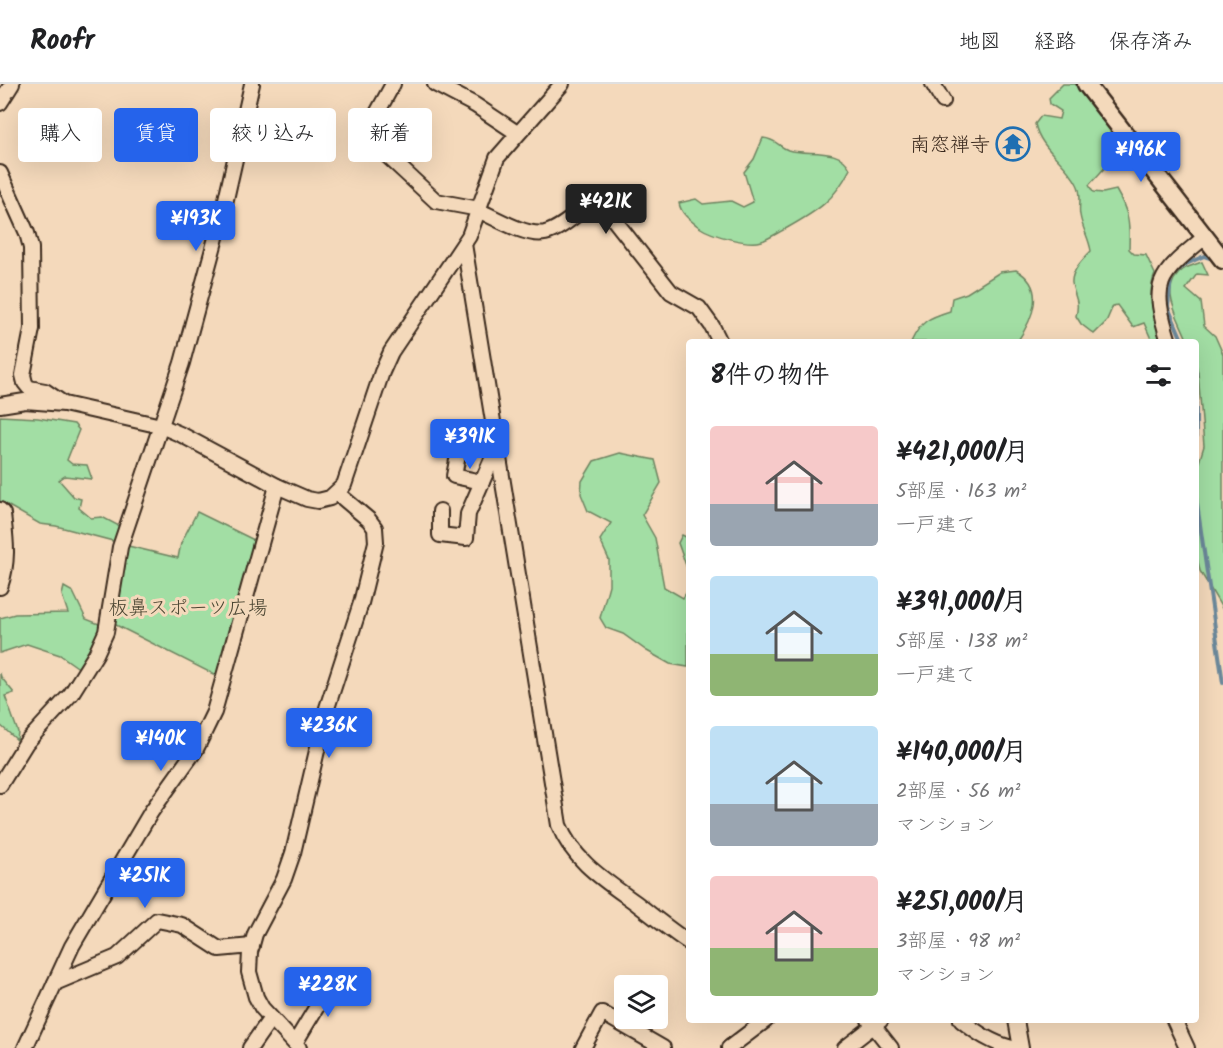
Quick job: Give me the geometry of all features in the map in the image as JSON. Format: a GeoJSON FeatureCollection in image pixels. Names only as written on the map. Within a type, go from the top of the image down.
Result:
{"type":"FeatureCollection","features":[{"type":"Feature","properties":{"kind":"main road"},"geometry":{"type":"LineString","coordinates":[[1086,84],[1223,260]]}},
{"type":"Feature","properties":{"kind":"street"},"geometry":{"type":"LineString","coordinates":[[0,103],[12,84]]}},
{"type":"Feature","properties":{"kind":"street"},"geometry":{"type":"LineString","coordinates":[[0,785],[26,743],[71,694],[96,654],[106,632],[120,547],[182,363],[224,208],[252,84]]}},
{"type":"Feature","properties":{"kind":"street"},"geometry":{"type":"LineString","coordinates":[[393,84],[365,135],[436,201],[478,209],[525,231],[543,233],[556,228],[590,205],[599,204],[604,207],[671,292],[699,308],[718,339]]}},
{"type":"Feature","properties":{"kind":"street"},"geometry":{"type":"LineString","coordinates":[[435,84],[475,105],[518,133]]}},
{"type":"Feature","properties":{"kind":"street"},"geometry":{"type":"LineString","coordinates":[[0,405],[25,401],[64,404],[161,426],[307,499],[318,501],[330,498],[344,485],[382,372],[391,352],[469,236],[497,158],[562,84]]}},
{"type":"Feature","properties":{"kind":"street"},"geometry":{"type":"LineString","coordinates":[[933,84],[943,101]]}},
{"type":"Feature","properties":{"kind":"street"},"geometry":{"type":"LineString","coordinates":[[0,173],[27,233],[31,248],[32,329],[23,375],[24,383],[29,387],[45,391],[64,404]]}},
{"type":"Feature","properties":{"kind":"street"},"geometry":{"type":"LineString","coordinates":[[1168,339],[1160,313],[1159,285],[1168,269],[1205,237]]}},
{"type":"Feature","properties":{"kind":"street"},"geometry":{"type":"LineString","coordinates":[[464,244],[559,825],[564,840],[593,871],[686,941]]}},
{"type":"Feature","properties":{"kind":"street"},"geometry":{"type":"LineString","coordinates":[[482,482],[454,476],[462,434],[495,434]]}},
{"type":"Feature","properties":{"kind":"street"},"geometry":{"type":"LineString","coordinates":[[440,511],[440,535],[466,538],[468,514],[492,459],[499,456]]}},
{"type":"Feature","properties":{"kind":"street"},"geometry":{"type":"LineString","coordinates":[[25,1048],[72,946],[151,812],[196,750],[214,712],[277,486]]}},
{"type":"Feature","properties":{"kind":"street"},"geometry":{"type":"LineString","coordinates":[[334,978],[297,1046],[262,1008],[251,986],[249,972],[255,934],[284,879],[293,853],[327,708],[361,603],[376,542],[375,528],[369,520],[337,493]]}},
{"type":"Feature","properties":{"kind":"street"},"geometry":{"type":"LineString","coordinates":[[0,510],[3,514],[7,558],[0,586]]}},
{"type":"Feature","properties":{"kind":"street"},"geometry":{"type":"LineString","coordinates":[[55,983],[117,957],[157,920],[182,925],[219,949],[252,946]]}},
{"type":"Feature","properties":{"kind":"street"},"geometry":{"type":"LineString","coordinates":[[583,1048],[602,1013],[663,1048]]}},
{"type":"Feature","properties":{"kind":"street"},"geometry":{"type":"LineString","coordinates":[[250,1048],[271,1018]]}},
{"type":"Feature","properties":{"kind":"street"},"geometry":{"type":"LineString","coordinates":[[729,1048],[762,1023]]}},
{"type":"Feature","properties":{"kind":"street"},"geometry":{"type":"LineString","coordinates":[[845,1048],[873,1023]]}},
{"type":"Feature","properties":{"kind":"street"},"geometry":{"type":"LineString","coordinates":[[875,1023],[891,1048]]}},
{"type":"Feature","properties":{"kind":"street"},"geometry":{"type":"LineString","coordinates":[[964,1023],[976,1033],[999,1045],[1012,1048]]}},
{"type":"Feature","properties":{"kind":"street"},"geometry":{"type":"LineString","coordinates":[[1017,1023],[1021,1048]]}},
{"type":"Feature","properties":{"kind":"street"},"geometry":{"type":"LineString","coordinates":[[1175,1023],[1187,1048]]}},
{"type":"Feature","properties":{"kind":"green space"},"geometry":{"type":"Polygon","coordinates":[[[1063,84],[1082,84],[1097,101],[1121,145],[1110,162],[1089,185],[1093,192],[1103,193],[1116,190],[1124,205],[1129,225],[1129,249],[1134,254],[1146,255],[1155,274],[1151,298],[1161,338],[1151,339],[1144,323],[1133,327],[1117,305],[1113,306],[1106,322],[1094,334],[1081,324],[1076,316],[1077,302],[1072,283],[1073,274],[1091,251],[1080,215],[1080,192],[1077,184],[1042,141],[1035,124],[1041,116],[1059,119],[1061,111],[1050,104],[1049,98],[1063,84]]]}},
{"type":"Feature","properties":{"kind":"green space"},"geometry":{"type":"Polygon","coordinates":[[[763,138],[796,152],[831,154],[839,157],[850,169],[838,189],[824,204],[798,222],[762,241],[739,241],[721,236],[699,227],[689,219],[679,203],[696,199],[703,204],[731,201],[743,207],[753,202],[744,172],[754,159],[763,138]]]}},
{"type":"Feature","properties":{"kind":"green space"},"geometry":{"type":"Polygon","coordinates":[[[1202,262],[1208,275],[1197,274],[1186,289],[1201,302],[1204,326],[1215,336],[1223,354],[1223,610],[1199,566],[1199,462],[1204,446],[1199,384],[1199,339],[1187,339],[1172,304],[1171,294],[1176,277],[1184,269],[1202,262]]]}},
{"type":"Feature","properties":{"kind":"green space"},"geometry":{"type":"Polygon","coordinates":[[[1016,270],[1026,277],[1034,294],[1032,314],[1019,339],[913,339],[926,321],[950,311],[952,298],[967,293],[1000,272],[1016,270]]]}},
{"type":"Feature","properties":{"kind":"green space"},"geometry":{"type":"Polygon","coordinates":[[[0,416],[38,418],[74,424],[79,430],[67,460],[72,464],[87,465],[92,479],[65,476],[59,480],[74,497],[81,499],[79,508],[91,518],[102,517],[123,528],[117,542],[40,524],[0,501],[0,416]]]}},
{"type":"Feature","properties":{"kind":"green space"},"geometry":{"type":"Polygon","coordinates":[[[620,453],[655,460],[661,483],[642,515],[655,538],[664,587],[683,598],[686,593],[686,667],[670,664],[623,634],[606,628],[600,618],[609,585],[609,560],[600,540],[611,523],[588,511],[581,494],[582,481],[594,461],[620,453]]]}},
{"type":"Feature","properties":{"kind":"green space","name":"板鼻スポーツ広場"},"geometry":{"type":"Polygon","coordinates":[[[197,512],[256,541],[217,676],[114,624],[124,545],[178,558],[181,543],[197,512]]]}},
{"type":"Feature","properties":{"kind":"green space"},"geometry":{"type":"Polygon","coordinates":[[[682,535],[686,537],[686,565],[678,543],[682,535]]]}},
{"type":"Feature","properties":{"kind":"green space"},"geometry":{"type":"Polygon","coordinates":[[[64,587],[73,592],[86,619],[99,624],[99,634],[80,669],[60,655],[27,644],[0,653],[0,618],[15,614],[68,613],[62,595],[64,587]]]}},
{"type":"Feature","properties":{"kind":"green space"},"geometry":{"type":"Polygon","coordinates":[[[0,673],[14,693],[5,696],[18,732],[17,740],[0,725],[0,673]]]}},
{"type":"Feature","properties":{"kind":"waterway"},"geometry":{"type":"LineString","coordinates":[[1182,339],[1168,307],[1171,277],[1184,265],[1204,256],[1210,258]]}},
{"type":"Feature","properties":{"kind":"waterway"},"geometry":{"type":"LineString","coordinates":[[1199,518],[1223,683]]}},
{"type":"Feature","properties":{"kind":"place","name":"南窓禅寺"},"geometry":{"type":"Point","coordinates":[1013,144]}}]}
